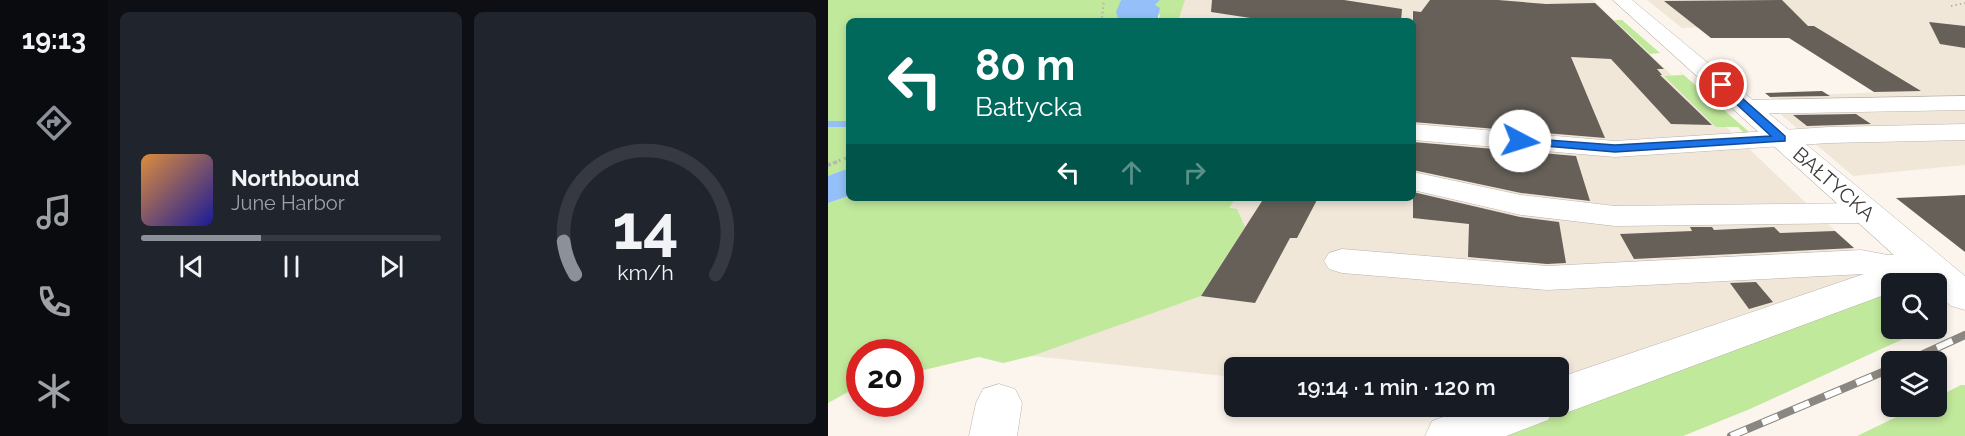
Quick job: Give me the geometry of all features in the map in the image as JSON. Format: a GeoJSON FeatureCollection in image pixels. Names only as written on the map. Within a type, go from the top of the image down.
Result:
{"type":"FeatureCollection","features":[{"type":"Feature","properties":{"kind":"main road","name":"BAŁTYCKA"},"geometry":{"type":"LineString","coordinates":[[1622,0],[1868,213],[1908,266],[1965,297]]}},
{"type":"Feature","properties":{"kind":"main road"},"geometry":{"type":"LineString","coordinates":[[1745,107],[1965,103]]}},
{"type":"Feature","properties":{"kind":"main road"},"geometry":{"type":"LineString","coordinates":[[1816,107],[1852,134]]}},
{"type":"Feature","properties":{"kind":"main road"},"geometry":{"type":"LineString","coordinates":[[1416,132],[1615,149],[1852,134],[1965,132]]}},
{"type":"Feature","properties":{"kind":"main road"},"geometry":{"type":"LineString","coordinates":[[1416,182],[1521,206],[1615,216],[1868,213]]}},
{"type":"Feature","properties":{"kind":"main road"},"geometry":{"type":"LineString","coordinates":[[1341,261],[1547,278],[1861,262],[1908,266]]}},
{"type":"Feature","properties":{"kind":"main road"},"geometry":{"type":"LineString","coordinates":[[1569,393],[1886,280],[1890,273],[1908,266]]}},
{"type":"Feature","properties":{"kind":"main road"},"geometry":{"type":"LineString","coordinates":[[1449,436],[1502,417]]}},
{"type":"Feature","properties":{"kind":"path"},"geometry":{"type":"LineString","coordinates":[[1102,18],[1104,0]]}},
{"type":"Feature","properties":{"kind":"path"},"geometry":{"type":"LineString","coordinates":[[1951,6],[1965,3]]}},
{"type":"Feature","properties":{"kind":"path"},"geometry":{"type":"LineString","coordinates":[[828,165],[846,158]]}},
{"type":"Feature","properties":{"kind":"shaded area"},"geometry":{"type":"Polygon","coordinates":[[[1185,0],[1593,0],[1881,274],[1881,288],[1569,402],[1569,357],[1224,357],[1224,376],[1032,356],[1045,201],[1416,201],[1416,18],[1178,18],[1185,0]]]}},
{"type":"Feature","properties":{"kind":"shaded area"},"geometry":{"type":"Polygon","coordinates":[[[1647,0],[1965,0],[1965,165],[1853,176],[1778,112],[1786,111],[1769,97],[1883,92],[1778,23],[1682,28],[1647,0]]]}},
{"type":"Feature","properties":{"kind":"green space"},"geometry":{"type":"Polygon","coordinates":[[[828,0],[1121,0],[1119,18],[846,18],[846,169],[828,176],[828,0]]]}},
{"type":"Feature","properties":{"kind":"green space"},"geometry":{"type":"Polygon","coordinates":[[[1160,0],[1185,0],[1179,18],[1159,18],[1155,5],[1160,0]]]}},
{"type":"Feature","properties":{"kind":"green space"},"geometry":{"type":"Polygon","coordinates":[[[1614,20],[1622,20],[1660,53],[1650,54],[1614,20]]]}},
{"type":"Feature","properties":{"kind":"green space"},"geometry":{"type":"Polygon","coordinates":[[[1678,70],[1748,133],[1745,134],[1738,127],[1716,127],[1664,76],[1683,75],[1678,70]]]}},
{"type":"Feature","properties":{"kind":"green space"},"geometry":{"type":"Polygon","coordinates":[[[846,197],[846,201],[1234,201],[1229,208],[1237,209],[1245,227],[1201,296],[1032,356],[1003,363],[979,357],[924,370],[924,339],[846,339],[846,393],[828,403],[828,203],[846,197]]]}},
{"type":"Feature","properties":{"kind":"green space"},"geometry":{"type":"Polygon","coordinates":[[[1875,288],[1881,290],[1881,339],[1903,339],[1750,409],[1683,436],[1496,436],[1545,417],[1569,417],[1569,407],[1875,288]]]}},
{"type":"Feature","properties":{"kind":"green space"},"geometry":{"type":"Polygon","coordinates":[[[1965,385],[1965,436],[1857,436],[1896,417],[1947,417],[1947,392],[1965,385]]]}},
{"type":"Feature","properties":{"kind":"water"},"geometry":{"type":"Polygon","coordinates":[[[1121,0],[1160,0],[1155,5],[1160,8],[1158,18],[1118,18],[1116,12],[1121,0]]]}},
{"type":"Feature","properties":{"kind":"water"},"geometry":{"type":"Polygon","coordinates":[[[846,169],[846,197],[828,203],[828,176],[846,169]]]}},
{"type":"Feature","properties":{"kind":"building"},"geometry":{"type":"Polygon","coordinates":[[[1212,0],[1344,0],[1402,9],[1401,18],[1250,18],[1211,12],[1212,0]]]}},
{"type":"Feature","properties":{"kind":"building"},"geometry":{"type":"Polygon","coordinates":[[[1430,0],[1498,0],[1546,4],[1595,3],[1664,69],[1657,69],[1662,75],[1660,75],[1712,125],[1671,124],[1611,59],[1571,57],[1605,138],[1416,122],[1416,18],[1413,18],[1413,11],[1421,12],[1430,0]]]}},
{"type":"Feature","properties":{"kind":"building"},"geometry":{"type":"Polygon","coordinates":[[[1782,0],[1808,26],[1814,26],[1921,91],[1874,92],[1789,38],[1711,38],[1664,1],[1782,0]]]}},
{"type":"Feature","properties":{"kind":"building"},"geometry":{"type":"Polygon","coordinates":[[[1929,22],[1965,26],[1965,48],[1940,44],[1929,22]]]}},
{"type":"Feature","properties":{"kind":"building"},"geometry":{"type":"Polygon","coordinates":[[[1822,91],[1830,96],[1770,97],[1765,93],[1822,91]]]}},
{"type":"Feature","properties":{"kind":"building"},"geometry":{"type":"Polygon","coordinates":[[[1856,114],[1871,124],[1807,126],[1793,115],[1856,114]]]}},
{"type":"Feature","properties":{"kind":"building"},"geometry":{"type":"Polygon","coordinates":[[[1416,142],[1576,156],[1590,201],[1521,193],[1416,171],[1416,142]]]}},
{"type":"Feature","properties":{"kind":"building"},"geometry":{"type":"Polygon","coordinates":[[[1416,193],[1520,217],[1559,222],[1566,263],[1547,264],[1468,257],[1469,224],[1413,218],[1413,201],[1416,201],[1416,193]]]}},
{"type":"Feature","properties":{"kind":"building"},"geometry":{"type":"Polygon","coordinates":[[[1965,195],[1965,252],[1896,198],[1944,196],[1965,195]]]}},
{"type":"Feature","properties":{"kind":"building"},"geometry":{"type":"Polygon","coordinates":[[[1262,201],[1316,201],[1297,238],[1290,238],[1255,303],[1201,296],[1262,201]]]}},
{"type":"Feature","properties":{"kind":"building"},"geometry":{"type":"Polygon","coordinates":[[[1690,227],[1712,227],[1714,230],[1774,227],[1780,233],[1835,231],[1854,248],[1634,259],[1620,234],[1692,231],[1690,227]]]}},
{"type":"Feature","properties":{"kind":"building"},"geometry":{"type":"Polygon","coordinates":[[[1756,282],[1773,302],[1749,309],[1730,283],[1756,282]]]}},
{"type":"Feature","properties":{"kind":"waterway"},"geometry":{"type":"LineString","coordinates":[[828,124],[846,124]]}},
{"type":"Feature","properties":{"kind":"railway"},"geometry":{"type":"LineString","coordinates":[[1930,351],[1965,335]]}},
{"type":"Feature","properties":{"kind":"railway"},"geometry":{"type":"LineString","coordinates":[[1731,436],[1881,373]]}},
{"type":"Feature","properties":{"kind":"route"},"geometry":{"type":"LineString","coordinates":[[1520,141],[1615,149],[1781,138],[1722,85]]}}]}
